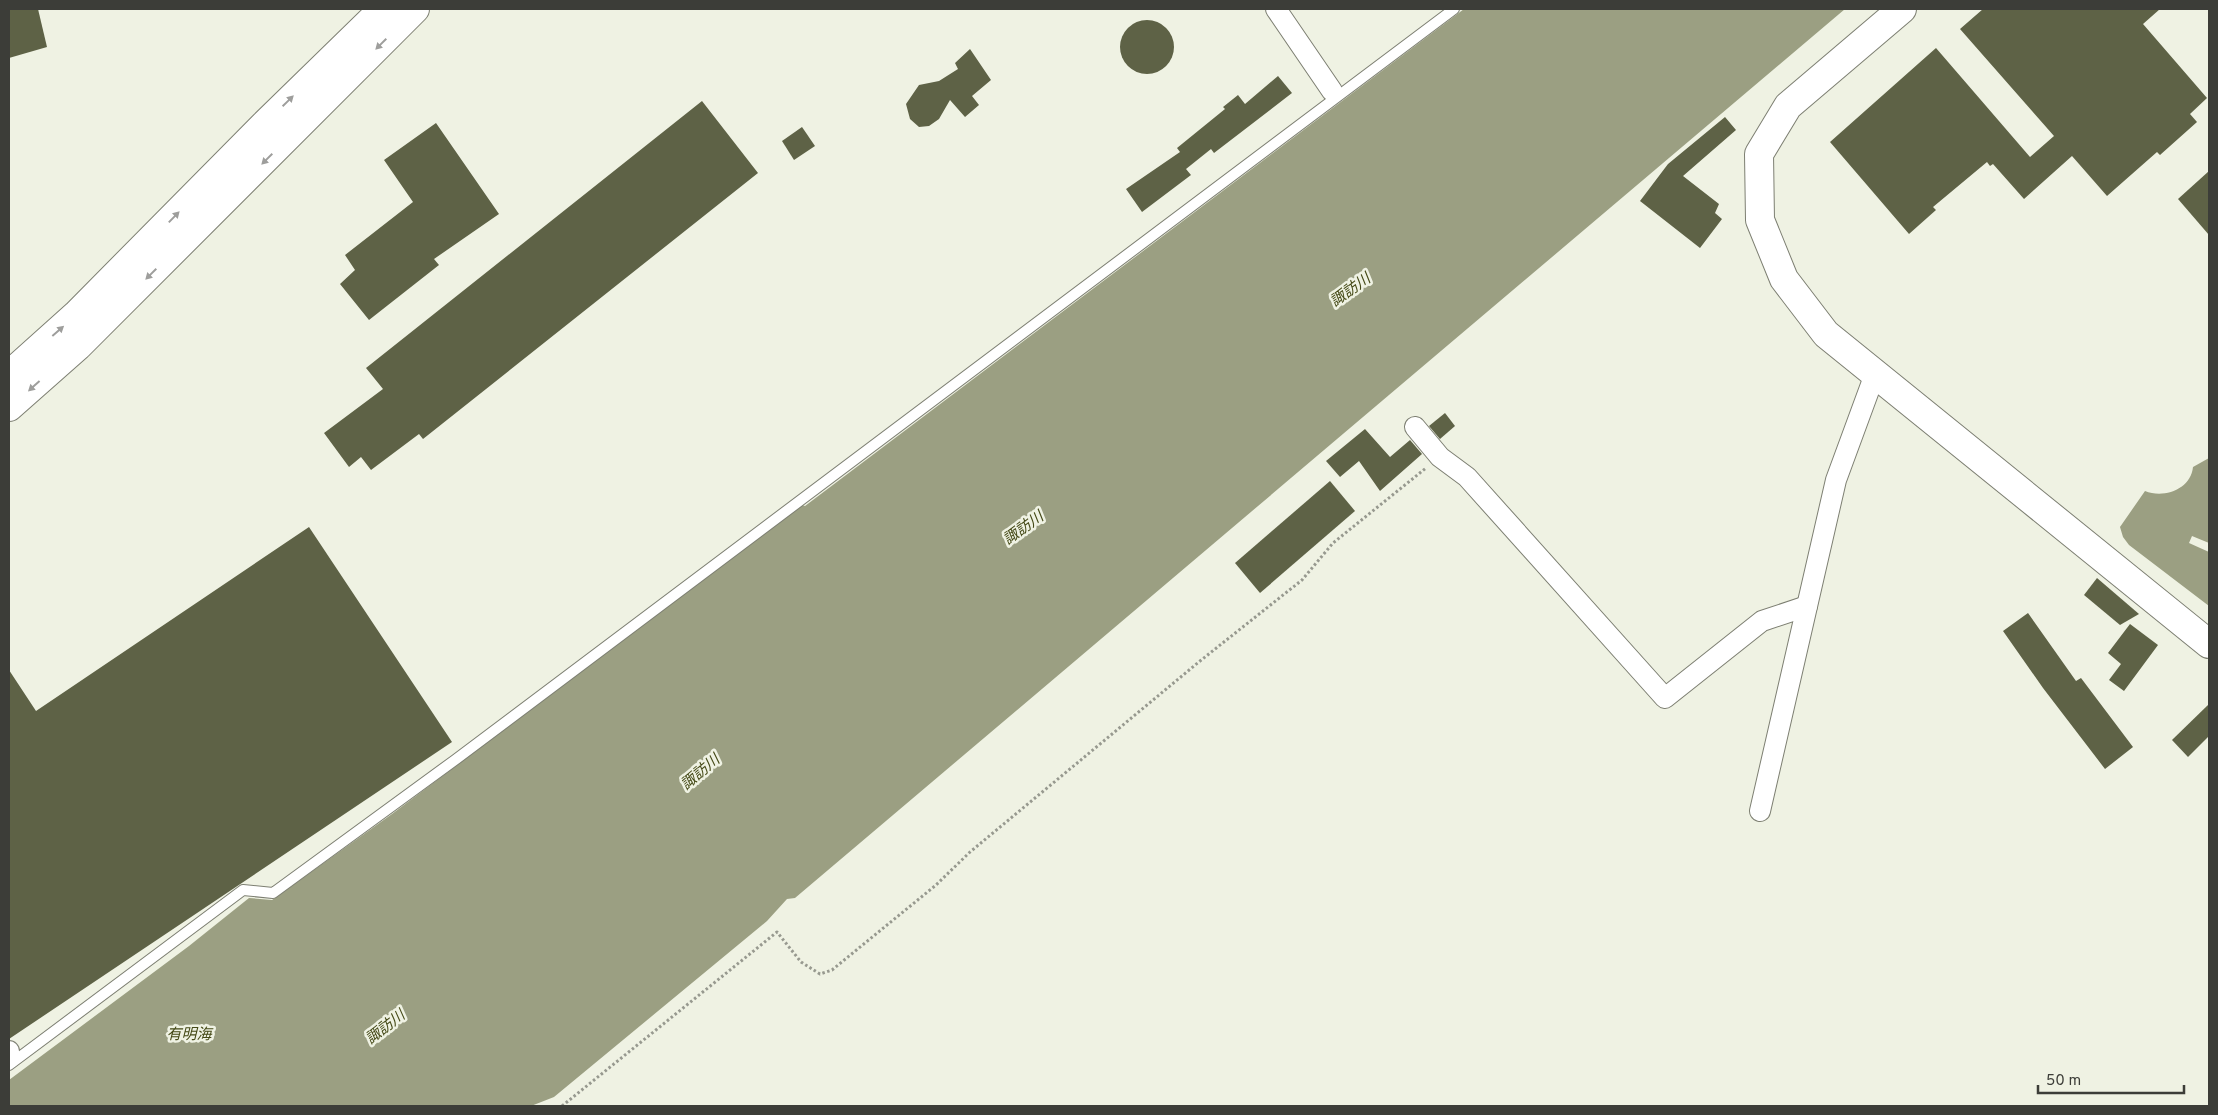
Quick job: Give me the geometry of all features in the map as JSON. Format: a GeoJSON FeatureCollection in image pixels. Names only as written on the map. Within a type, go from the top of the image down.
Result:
{"type":"FeatureCollection","features":[{"type":"Feature","properties":{"kind":"street"},"geometry":{"type":"LineString","coordinates":[[9,375],[83,309],[263,126],[383,9]]}},
{"type":"Feature","properties":{"kind":"street"},"geometry":{"type":"LineString","coordinates":[[9,407],[78,346],[415,9]]}},
{"type":"Feature","properties":{"kind":"street"},"geometry":{"type":"LineString","coordinates":[[1276,9],[1332,92]]}},
{"type":"Feature","properties":{"kind":"street"},"geometry":{"type":"LineString","coordinates":[[1902,9],[1788,106],[1760,154],[1760,220],[1784,279],[1826,334],[2209,644]]}},
{"type":"Feature","properties":{"kind":"street"},"geometry":{"type":"LineString","coordinates":[[1760,811],[1836,480],[1875,374]]}},
{"type":"Feature","properties":{"kind":"street"},"geometry":{"type":"LineString","coordinates":[[1415,427],[1440,457],[1467,477],[1666,698],[1762,621],[1807,606]]}},
{"type":"Feature","properties":{"kind":"lane"},"geometry":{"type":"LineString","coordinates":[[9,1065],[243,890],[273,892],[455,760],[1454,9]]}},
{"type":"Feature","properties":{"kind":"path"},"geometry":{"type":"LineString","coordinates":[[562,1106],[777,932],[801,962],[820,974],[832,970],[936,885],[970,852],[1177,680],[1302,580],[1334,543],[1440,457]]}},
{"type":"Feature","properties":{"kind":"water"},"geometry":{"type":"Polygon","coordinates":[[[1464,9],[1845,9],[795,898],[787,899],[767,921],[554,1097],[531,1106],[9,1106],[9,1080],[189,946],[249,898],[272,900],[392,814],[802,505],[805,506],[1464,9]]]}},
{"type":"Feature","properties":{"kind":"water"},"geometry":{"type":"Polygon","coordinates":[[[2209,458],[2209,543],[2192,536],[2189,543],[2209,552],[2209,606],[2129,545],[2123,537],[2120,527],[2145,491],[2160,494],[2175,490],[2187,481],[2193,467],[2209,458]]]}},
{"type":"Feature","properties":{"kind":"building"},"geometry":{"type":"Polygon","coordinates":[[[9,9],[38,9],[47,47],[9,58],[9,9]]]}},
{"type":"Feature","properties":{"kind":"building"},"geometry":{"type":"Polygon","coordinates":[[[1983,9],[2160,9],[2143,24],[2207,98],[2190,114],[2197,122],[2160,155],[2157,152],[2107,196],[2072,156],[2024,199],[1993,164],[1990,166],[1987,162],[1933,207],[1936,210],[1909,234],[1830,142],[1936,48],[2030,157],[2054,136],[1960,29],[1983,9]]]}},
{"type":"Feature","properties":{"kind":"building"},"geometry":{"type":"Polygon","coordinates":[[[1147,20],[1166,28],[1174,47],[1166,66],[1147,74],[1128,66],[1120,47],[1128,28],[1147,20]]]}},
{"type":"Feature","properties":{"kind":"building"},"geometry":{"type":"Polygon","coordinates":[[[970,49],[991,80],[972,96],[979,105],[965,117],[950,100],[939,119],[929,126],[919,127],[910,119],[906,104],[919,85],[939,81],[958,69],[955,63],[970,49]]]}},
{"type":"Feature","properties":{"kind":"building"},"geometry":{"type":"Polygon","coordinates":[[[1278,76],[1292,93],[1214,153],[1211,149],[1186,169],[1191,175],[1142,212],[1126,189],[1180,152],[1177,148],[1225,109],[1223,107],[1238,95],[1245,104],[1278,76]]]}},
{"type":"Feature","properties":{"kind":"building"},"geometry":{"type":"Polygon","coordinates":[[[702,101],[758,173],[423,439],[419,434],[371,470],[361,457],[349,467],[324,433],[383,389],[366,368],[702,101]]]}},
{"type":"Feature","properties":{"kind":"building"},"geometry":{"type":"Polygon","coordinates":[[[1725,117],[1736,130],[1683,176],[1719,204],[1715,213],[1722,219],[1700,248],[1640,201],[1668,164],[1725,117]]]}},
{"type":"Feature","properties":{"kind":"building"},"geometry":{"type":"Polygon","coordinates":[[[436,123],[499,214],[434,259],[439,265],[369,320],[340,284],[355,270],[345,255],[413,202],[384,160],[436,123]]]}},
{"type":"Feature","properties":{"kind":"building"},"geometry":{"type":"Polygon","coordinates":[[[802,127],[815,146],[794,160],[782,141],[802,127]]]}},
{"type":"Feature","properties":{"kind":"building"},"geometry":{"type":"Polygon","coordinates":[[[2209,171],[2209,235],[2178,199],[2209,171]]]}},
{"type":"Feature","properties":{"kind":"building"},"geometry":{"type":"Polygon","coordinates":[[[1445,413],[1455,426],[1440,439],[1429,426],[1445,413]]]}},
{"type":"Feature","properties":{"kind":"building"},"geometry":{"type":"Polygon","coordinates":[[[1365,429],[1390,457],[1410,440],[1422,454],[1380,491],[1359,461],[1340,477],[1326,461],[1365,429]]]}},
{"type":"Feature","properties":{"kind":"building"},"geometry":{"type":"Polygon","coordinates":[[[1330,481],[1355,511],[1260,593],[1235,563],[1330,481]]]}},
{"type":"Feature","properties":{"kind":"building"},"geometry":{"type":"Polygon","coordinates":[[[309,527],[452,742],[9,1039],[9,670],[36,711],[309,527]]]}},
{"type":"Feature","properties":{"kind":"building"},"geometry":{"type":"Polygon","coordinates":[[[2097,578],[2139,614],[2120,625],[2084,595],[2097,578]]]}},
{"type":"Feature","properties":{"kind":"building"},"geometry":{"type":"Polygon","coordinates":[[[2028,613],[2076,681],[2081,678],[2133,747],[2105,769],[2043,688],[2003,631],[2028,613]]]}},
{"type":"Feature","properties":{"kind":"building"},"geometry":{"type":"Polygon","coordinates":[[[2130,624],[2158,645],[2124,691],[2109,680],[2121,664],[2108,653],[2130,624]]]}},
{"type":"Feature","properties":{"kind":"building"},"geometry":{"type":"Polygon","coordinates":[[[2209,704],[2209,736],[2188,757],[2172,740],[2209,704]]]}},
{"type":"Feature","properties":{"kind":"water label","name":"諏訪川"},"geometry":{"type":"Point","coordinates":[1351,291]}},
{"type":"Feature","properties":{"kind":"water label","name":"諏訪川"},"geometry":{"type":"Point","coordinates":[1024,529]}},
{"type":"Feature","properties":{"kind":"water label","name":"諏訪川"},"geometry":{"type":"Point","coordinates":[701,773]}},
{"type":"Feature","properties":{"kind":"water label","name":"諏訪川"},"geometry":{"type":"Point","coordinates":[386,1028]}},
{"type":"Feature","properties":{"kind":"water label","name":"有明海"},"geometry":{"type":"Point","coordinates":[189,1035]}}]}
